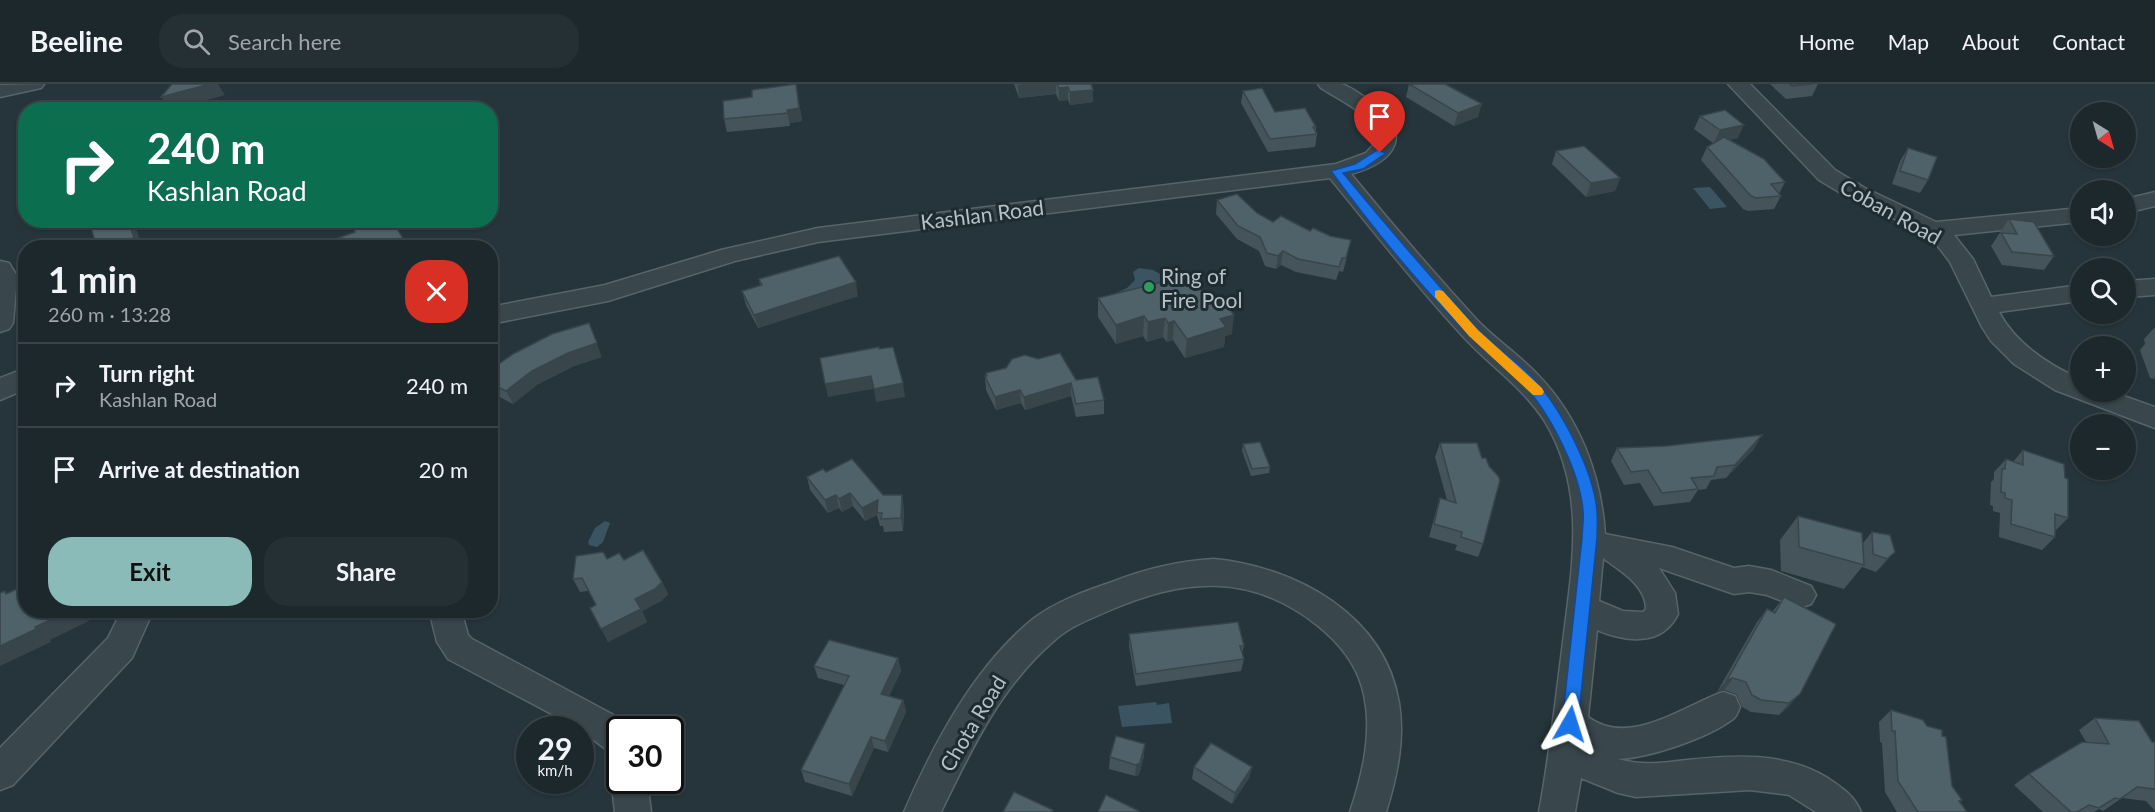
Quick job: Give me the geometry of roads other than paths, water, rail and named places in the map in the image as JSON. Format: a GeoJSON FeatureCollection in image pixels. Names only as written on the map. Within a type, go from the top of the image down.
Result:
{"type":"FeatureCollection","features":[{"type":"Feature","properties":{"kind":"street"},"geometry":{"type":"LineString","coordinates":[[0,91],[34,84]]}},
{"type":"Feature","properties":{"kind":"street","name":"Kashlan Road"},"geometry":{"type":"LineString","coordinates":[[498,314],[608,293],[730,255],[818,235],[1336,171],[1370,161],[1380,153],[1386,138],[1381,123],[1375,116],[1328,84]]}},
{"type":"Feature","properties":{"kind":"street","name":"Coban Road"},"geometry":{"type":"LineString","coordinates":[[1738,84],[1827,175],[1857,193],[1932,230],[1954,249],[1961,258],[1991,326],[2016,352],[2051,378],[2070,386]]}},
{"type":"Feature","properties":{"kind":"street"},"geometry":{"type":"LineString","coordinates":[[1336,171],[1474,333],[1527,379],[1555,416],[1574,454],[1602,545],[1582,607],[1568,740],[1557,812]]}},
{"type":"Feature","properties":{"kind":"street"},"geometry":{"type":"LineString","coordinates":[[2136,204],[2155,199]]}},
{"type":"Feature","properties":{"kind":"street"},"geometry":{"type":"LineString","coordinates":[[1932,230],[2070,216]]}},
{"type":"Feature","properties":{"kind":"street"},"geometry":{"type":"LineString","coordinates":[[0,269],[5,276],[0,323]]}},
{"type":"Feature","properties":{"kind":"street"},"geometry":{"type":"LineString","coordinates":[[2136,288],[2155,287]]}},
{"type":"Feature","properties":{"kind":"street"},"geometry":{"type":"LineString","coordinates":[[1983,306],[2070,294]]}},
{"type":"Feature","properties":{"kind":"street"},"geometry":{"type":"LineString","coordinates":[[0,390],[18,381]]}},
{"type":"Feature","properties":{"kind":"street"},"geometry":{"type":"LineString","coordinates":[[2112,402],[2155,418]]}},
{"type":"Feature","properties":{"kind":"street"},"geometry":{"type":"LineString","coordinates":[[1602,545],[1652,554],[1734,581],[1749,579],[1771,583],[1800,595]]}},
{"type":"Feature","properties":{"kind":"street"},"geometry":{"type":"LineString","coordinates":[[1582,607],[1619,624],[1638,627],[1650,625],[1662,614],[1661,597],[1654,585],[1640,569],[1602,545]]}},
{"type":"Feature","properties":{"kind":"street","name":"Chota Road"},"geometry":{"type":"LineString","coordinates":[[922,812],[992,684],[1011,661],[1046,628],[1068,614],[1131,587],[1178,574],[1215,572],[1245,575],[1288,590],[1326,614],[1358,648],[1378,685],[1384,729],[1381,769],[1368,812]]}},
{"type":"Feature","properties":{"kind":"street"},"geometry":{"type":"LineString","coordinates":[[0,773],[120,648],[133,618]]}},
{"type":"Feature","properties":{"kind":"street"},"geometry":{"type":"LineString","coordinates":[[447,618],[453,642],[460,649],[606,728]]}},
{"type":"Feature","properties":{"kind":"street"},"geometry":{"type":"LineString","coordinates":[[1568,740],[1621,743],[1650,739],[1675,731],[1724,706]]}},
{"type":"Feature","properties":{"kind":"street"},"geometry":{"type":"LineString","coordinates":[[1568,740],[1635,780],[1653,781],[1749,773],[1781,775],[1803,782],[1820,792],[1843,812]]}},
{"type":"Feature","properties":{"kind":"street"},"geometry":{"type":"LineString","coordinates":[[631,794],[633,812]]}},
{"type":"Feature","properties":{"kind":"water"},"geometry":{"type":"Polygon","coordinates":[[[1710,187],[1727,207],[1710,209],[1693,188],[1710,187]]]}},
{"type":"Feature","properties":{"kind":"water"},"geometry":{"type":"Polygon","coordinates":[[[1139,268],[1153,270],[1172,281],[1099,301],[1127,288],[1135,280],[1133,272],[1139,268]]]}},
{"type":"Feature","properties":{"kind":"water"},"geometry":{"type":"Polygon","coordinates":[[[605,521],[610,523],[603,542],[597,547],[589,545],[588,542],[595,528],[605,521]]]}},
{"type":"Feature","properties":{"kind":"water"},"geometry":{"type":"Polygon","coordinates":[[[1156,702],[1157,705],[1169,703],[1172,723],[1122,727],[1118,706],[1156,702]]]}},
{"type":"Feature","properties":{"kind":"place","name":"Ring of Fire Pool"},"geometry":{"type":"Point","coordinates":[1149,287]}}]}
